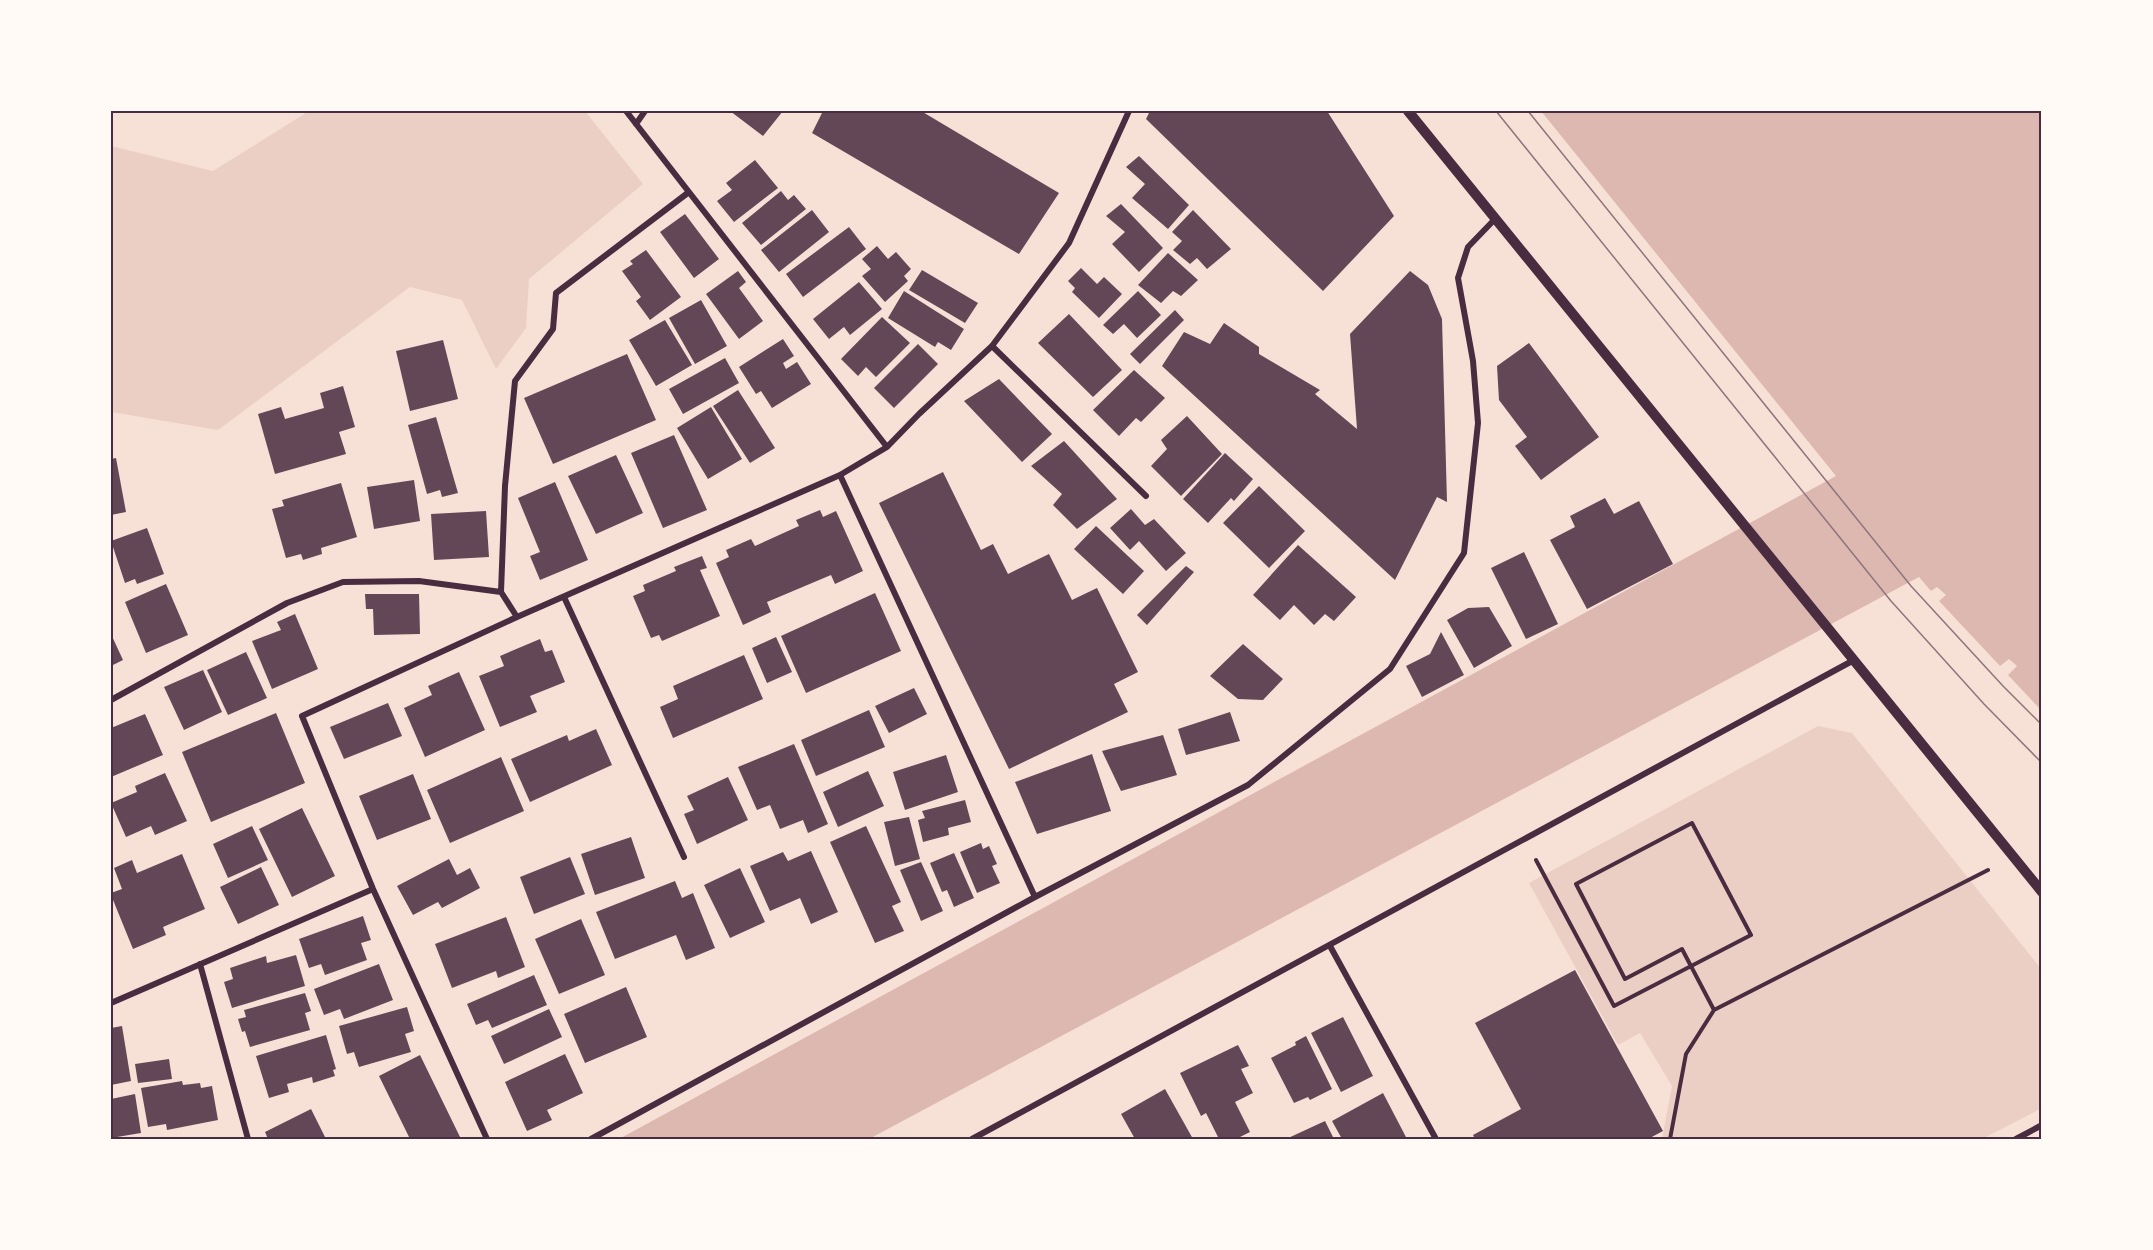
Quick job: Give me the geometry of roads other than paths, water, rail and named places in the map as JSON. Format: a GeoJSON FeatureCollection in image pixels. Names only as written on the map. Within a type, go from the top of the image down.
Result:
{"type":"FeatureCollection","features":[{"type":"Feature","properties":{"kind":"street"},"geometry":{"type":"LineString","coordinates":[[626,111],[887,447]]}},
{"type":"Feature","properties":{"kind":"street"},"geometry":{"type":"LineString","coordinates":[[636,124],[645,111]]}},
{"type":"Feature","properties":{"kind":"street"},"geometry":{"type":"LineString","coordinates":[[487,1139],[373,889],[302,716],[517,617],[840,475],[887,447],[992,346],[1069,243],[1129,111]]}},
{"type":"Feature","properties":{"kind":"street"},"geometry":{"type":"LineString","coordinates":[[1408,111],[2042,892]]}},
{"type":"Feature","properties":{"kind":"street"},"geometry":{"type":"LineString","coordinates":[[517,617],[501,592],[506,486],[515,381],[553,328],[556,293],[689,192]]}},
{"type":"Feature","properties":{"kind":"street"},"geometry":{"type":"LineString","coordinates":[[591,1139],[1035,897],[1248,785],[1390,669],[1464,553],[1478,423],[1473,361],[1458,278],[1468,247],[1496,219]]}},
{"type":"Feature","properties":{"kind":"street"},"geometry":{"type":"LineString","coordinates":[[992,346],[1146,496]]}},
{"type":"Feature","properties":{"kind":"street"},"geometry":{"type":"LineString","coordinates":[[840,475],[1035,897]]}},
{"type":"Feature","properties":{"kind":"street"},"geometry":{"type":"LineString","coordinates":[[111,700],[287,603],[343,582],[419,581],[501,592]]}},
{"type":"Feature","properties":{"kind":"street"},"geometry":{"type":"LineString","coordinates":[[564,597],[684,857]]}},
{"type":"Feature","properties":{"kind":"street"},"geometry":{"type":"LineString","coordinates":[[972,1139],[1854,660]]}},
{"type":"Feature","properties":{"kind":"street"},"geometry":{"type":"LineString","coordinates":[[111,1003],[373,889]]}},
{"type":"Feature","properties":{"kind":"street"},"geometry":{"type":"LineString","coordinates":[[1330,946],[1436,1139]]}},
{"type":"Feature","properties":{"kind":"street"},"geometry":{"type":"LineString","coordinates":[[200,964],[248,1139]]}},
{"type":"Feature","properties":{"kind":"street"},"geometry":{"type":"LineString","coordinates":[[2016,1139],[2042,1125]]}},
{"type":"Feature","properties":{"kind":"tram line"},"geometry":{"type":"LineString","coordinates":[[1496,111],[1891,601],[1984,704],[2042,763]]}},
{"type":"Feature","properties":{"kind":"tram line"},"geometry":{"type":"LineString","coordinates":[[1528,111],[1911,586],[2042,725]]}}]}
